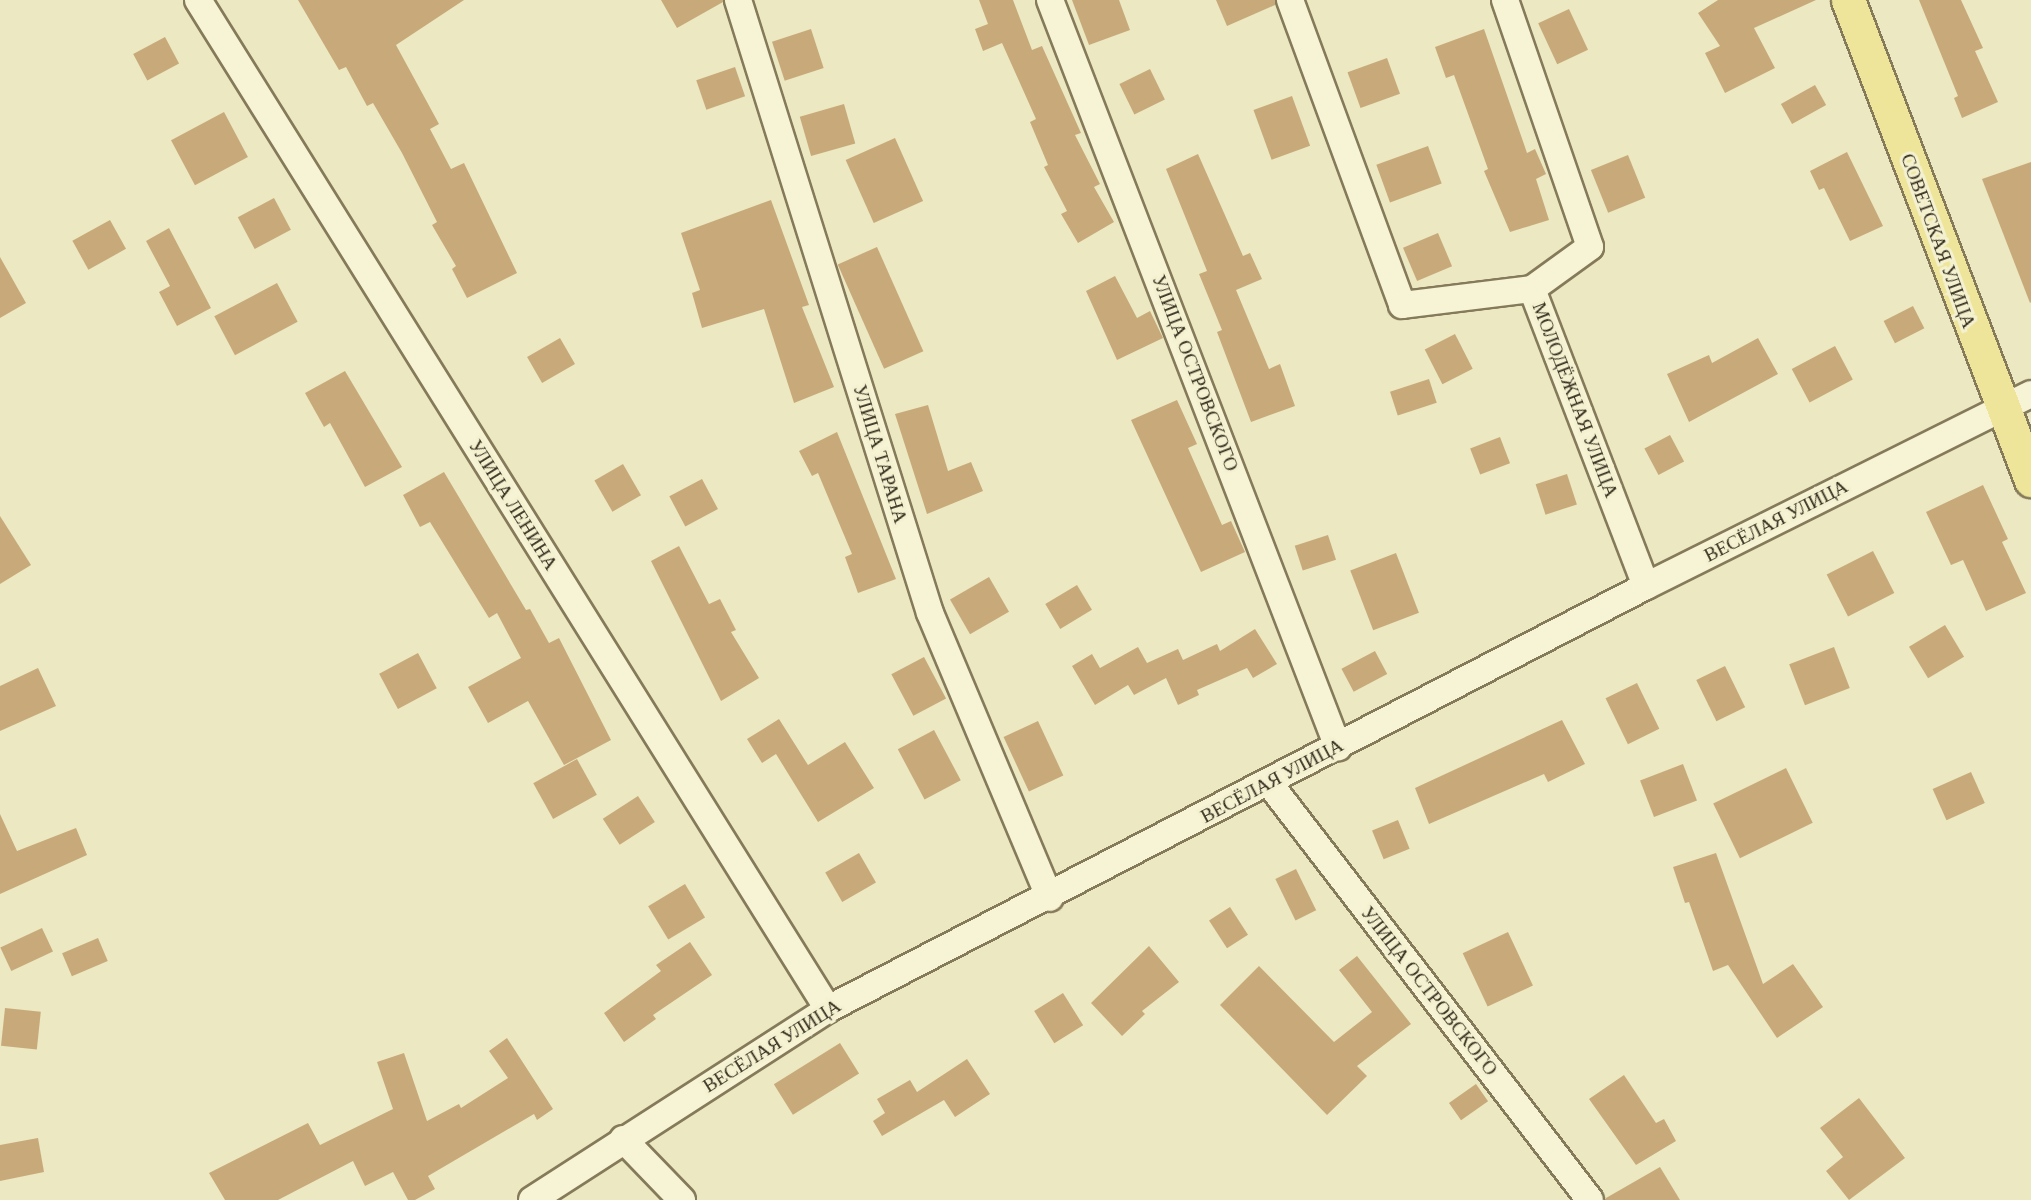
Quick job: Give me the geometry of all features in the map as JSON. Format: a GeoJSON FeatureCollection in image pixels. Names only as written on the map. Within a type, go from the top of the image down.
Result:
{"type":"FeatureCollection","features":[{"type":"Feature","properties":{"kind":"main road","name":"СОВЕТСКАЯ УЛИЦА"},"geometry":{"type":"LineString","coordinates":[[1848,0],[2000,408],[2031,480]]}},
{"type":"Feature","properties":{"kind":"street","name":"УЛИЦА ЛЕНИНА"},"geometry":{"type":"LineString","coordinates":[[198,0],[828,1009]]}},
{"type":"Feature","properties":{"kind":"street","name":"УЛИЦА ТАРАНА"},"geometry":{"type":"LineString","coordinates":[[738,0],[930,613],[1050,898]]}},
{"type":"Feature","properties":{"kind":"street","name":"УЛИЦА ОСТРОВСКОГО"},"geometry":{"type":"LineString","coordinates":[[1050,0],[1338,747]]}},
{"type":"Feature","properties":{"kind":"street"},"geometry":{"type":"LineString","coordinates":[[1290,0],[1402,305],[1532,289]]}},
{"type":"Feature","properties":{"kind":"street","name":"МОЛОДЁЖНАЯ УЛИЦА"},"geometry":{"type":"LineString","coordinates":[[1505,0],[1590,247],[1532,289],[1646,586]]}},
{"type":"Feature","properties":{"kind":"street","name":"ВЕСЁЛАЯ УЛИЦА"},"geometry":{"type":"LineString","coordinates":[[532,1200],[828,1009],[1050,898],[1646,586],[2031,394]]}},
{"type":"Feature","properties":{"kind":"street","name":"УЛИЦА ОСТРОВСКОГО"},"geometry":{"type":"LineString","coordinates":[[1269,783],[1590,1200]]}},
{"type":"Feature","properties":{"kind":"street"},"geometry":{"type":"LineString","coordinates":[[623,1139],[682,1200]]}},
{"type":"Feature","properties":{"kind":"building"},"geometry":{"type":"Polygon","coordinates":[[[298,0],[464,0],[396,45],[439,124],[430,129],[451,169],[464,163],[517,273],[467,298],[452,269],[456,266],[432,225],[437,222],[402,153],[373,103],[367,106],[346,67],[339,70],[298,0]]]}},
{"type":"Feature","properties":{"kind":"building"},"geometry":{"type":"Polygon","coordinates":[[[661,0],[723,0],[723,2],[677,28],[661,0]]]}},
{"type":"Feature","properties":{"kind":"building"},"geometry":{"type":"Polygon","coordinates":[[[979,0],[1013,0],[1032,50],[1042,46],[1081,133],[1075,135],[1100,184],[1094,187],[1114,222],[1078,243],[1061,214],[1067,211],[1044,167],[1048,165],[1030,122],[1036,119],[1002,43],[983,51],[975,29],[988,24],[979,0]]]}},
{"type":"Feature","properties":{"kind":"building"},"geometry":{"type":"Polygon","coordinates":[[[1072,0],[1119,0],[1130,30],[1089,45],[1072,0]]]}},
{"type":"Feature","properties":{"kind":"building"},"geometry":{"type":"Polygon","coordinates":[[[1216,0],[1275,0],[1275,5],[1227,26],[1216,0]]]}},
{"type":"Feature","properties":{"kind":"building"},"geometry":{"type":"Polygon","coordinates":[[[1718,0],[1816,0],[1754,28],[1775,68],[1725,93],[1705,53],[1720,46],[1698,13],[1718,0]]]}},
{"type":"Feature","properties":{"kind":"building"},"geometry":{"type":"Polygon","coordinates":[[[1919,0],[1961,0],[1983,48],[1975,51],[1998,102],[1962,118],[1954,98],[1958,96],[1919,0]]]}},
{"type":"Feature","properties":{"kind":"building"},"geometry":{"type":"Polygon","coordinates":[[[1569,9],[1588,50],[1557,64],[1538,23],[1569,9]]]}},
{"type":"Feature","properties":{"kind":"building"},"geometry":{"type":"Polygon","coordinates":[[[811,29],[824,68],[785,81],[772,42],[811,29]]]}},
{"type":"Feature","properties":{"kind":"building"},"geometry":{"type":"Polygon","coordinates":[[[1484,29],[1527,153],[1535,149],[1546,174],[1536,179],[1549,220],[1510,232],[1484,171],[1488,169],[1454,75],[1446,78],[1435,47],[1484,29]]]}},
{"type":"Feature","properties":{"kind":"building"},"geometry":{"type":"Polygon","coordinates":[[[165,37],[179,63],[147,80],[133,54],[165,37]]]}},
{"type":"Feature","properties":{"kind":"building"},"geometry":{"type":"Polygon","coordinates":[[[1387,58],[1400,94],[1361,108],[1348,72],[1387,58]]]}},
{"type":"Feature","properties":{"kind":"building"},"geometry":{"type":"Polygon","coordinates":[[[735,67],[745,96],[706,110],[696,80],[735,67]]]}},
{"type":"Feature","properties":{"kind":"building"},"geometry":{"type":"Polygon","coordinates":[[[1150,69],[1165,100],[1134,114],[1119,84],[1150,69]]]}},
{"type":"Feature","properties":{"kind":"building"},"geometry":{"type":"Polygon","coordinates":[[[1815,85],[1826,105],[1792,124],[1781,104],[1815,85]]]}},
{"type":"Feature","properties":{"kind":"building"},"geometry":{"type":"Polygon","coordinates":[[[1292,96],[1310,146],[1272,160],[1253,110],[1292,96]]]}},
{"type":"Feature","properties":{"kind":"building"},"geometry":{"type":"Polygon","coordinates":[[[844,104],[855,143],[811,156],[800,117],[844,104]]]}},
{"type":"Feature","properties":{"kind":"building"},"geometry":{"type":"Polygon","coordinates":[[[224,112],[248,157],[195,185],[171,140],[224,112]]]}},
{"type":"Feature","properties":{"kind":"building"},"geometry":{"type":"Polygon","coordinates":[[[895,138],[923,201],[874,223],[846,160],[895,138]]]}},
{"type":"Feature","properties":{"kind":"building"},"geometry":{"type":"Polygon","coordinates":[[[1428,146],[1442,184],[1390,202],[1376,165],[1428,146]]]}},
{"type":"Feature","properties":{"kind":"building"},"geometry":{"type":"Polygon","coordinates":[[[1847,152],[1883,226],[1850,241],[1824,188],[1819,190],[1810,171],[1847,152]]]}},
{"type":"Feature","properties":{"kind":"building"},"geometry":{"type":"Polygon","coordinates":[[[1198,154],[1243,256],[1250,253],[1262,279],[1236,290],[1269,369],[1280,364],[1295,406],[1251,422],[1217,332],[1222,330],[1199,274],[1207,271],[1166,169],[1198,154]]]}},
{"type":"Feature","properties":{"kind":"building"},"geometry":{"type":"Polygon","coordinates":[[[1628,155],[1645,198],[1608,213],[1591,170],[1628,155]]]}},
{"type":"Feature","properties":{"kind":"building"},"geometry":{"type":"Polygon","coordinates":[[[2031,162],[2031,302],[2030,303],[1982,179],[2031,162]]]}},
{"type":"Feature","properties":{"kind":"building"},"geometry":{"type":"Polygon","coordinates":[[[274,198],[291,230],[255,249],[238,217],[274,198]]]}},
{"type":"Feature","properties":{"kind":"building"},"geometry":{"type":"Polygon","coordinates":[[[771,200],[809,305],[802,307],[834,387],[794,403],[764,309],[702,328],[692,293],[700,290],[681,233],[771,200]]]}},
{"type":"Feature","properties":{"kind":"building"},"geometry":{"type":"Polygon","coordinates":[[[110,220],[126,249],[88,270],[72,241],[110,220]]]}},
{"type":"Feature","properties":{"kind":"building"},"geometry":{"type":"Polygon","coordinates":[[[169,228],[211,308],[177,326],[159,292],[170,286],[146,241],[169,228]]]}},
{"type":"Feature","properties":{"kind":"building"},"geometry":{"type":"Polygon","coordinates":[[[1438,233],[1452,266],[1417,281],[1403,248],[1438,233]]]}},
{"type":"Feature","properties":{"kind":"building"},"geometry":{"type":"Polygon","coordinates":[[[877,247],[923,351],[884,369],[838,264],[877,247]]]}},
{"type":"Feature","properties":{"kind":"building"},"geometry":{"type":"Polygon","coordinates":[[[0,257],[26,303],[0,318],[0,257]]]}},
{"type":"Feature","properties":{"kind":"building"},"geometry":{"type":"Polygon","coordinates":[[[1115,276],[1137,318],[1150,311],[1163,338],[1117,360],[1086,291],[1115,276]]]}},
{"type":"Feature","properties":{"kind":"building"},"geometry":{"type":"Polygon","coordinates":[[[277,283],[298,322],[235,355],[214,316],[277,283]]]}},
{"type":"Feature","properties":{"kind":"building"},"geometry":{"type":"Polygon","coordinates":[[[1913,306],[1924,328],[1895,343],[1884,321],[1913,306]]]}},
{"type":"Feature","properties":{"kind":"building"},"geometry":{"type":"Polygon","coordinates":[[[1455,334],[1473,369],[1442,384],[1425,349],[1455,334]]]}},
{"type":"Feature","properties":{"kind":"building"},"geometry":{"type":"Polygon","coordinates":[[[560,338],[575,364],[542,383],[527,357],[560,338]]]}},
{"type":"Feature","properties":{"kind":"building"},"geometry":{"type":"Polygon","coordinates":[[[1758,338],[1778,374],[1689,422],[1667,374],[1709,355],[1712,363],[1758,338]]]}},
{"type":"Feature","properties":{"kind":"building"},"geometry":{"type":"Polygon","coordinates":[[[1835,346],[1853,380],[1810,403],[1792,369],[1835,346]]]}},
{"type":"Feature","properties":{"kind":"building"},"geometry":{"type":"Polygon","coordinates":[[[345,371],[402,467],[365,487],[330,423],[324,427],[305,393],[345,371]]]}},
{"type":"Feature","properties":{"kind":"building"},"geometry":{"type":"Polygon","coordinates":[[[1429,379],[1437,403],[1398,415],[1390,392],[1429,379]]]}},
{"type":"Feature","properties":{"kind":"building"},"geometry":{"type":"Polygon","coordinates":[[[1177,400],[1197,444],[1188,448],[1222,525],[1231,521],[1245,552],[1201,572],[1131,420],[1177,400]]]}},
{"type":"Feature","properties":{"kind":"building"},"geometry":{"type":"Polygon","coordinates":[[[928,405],[948,471],[971,462],[983,491],[927,514],[895,414],[928,405]]]}},
{"type":"Feature","properties":{"kind":"building"},"geometry":{"type":"Polygon","coordinates":[[[837,432],[896,579],[858,593],[845,557],[852,554],[818,473],[812,476],[799,451],[837,432]]]}},
{"type":"Feature","properties":{"kind":"building"},"geometry":{"type":"Polygon","coordinates":[[[1670,435],[1684,461],[1658,475],[1644,449],[1670,435]]]}},
{"type":"Feature","properties":{"kind":"building"},"geometry":{"type":"Polygon","coordinates":[[[1500,437],[1510,463],[1480,475],[1470,448],[1500,437]]]}},
{"type":"Feature","properties":{"kind":"building"},"geometry":{"type":"Polygon","coordinates":[[[623,464],[641,495],[612,512],[594,480],[623,464]]]}},
{"type":"Feature","properties":{"kind":"building"},"geometry":{"type":"Polygon","coordinates":[[[444,472],[526,610],[530,609],[549,643],[559,638],[611,740],[564,765],[528,701],[488,723],[468,687],[521,658],[497,613],[489,618],[430,522],[420,527],[403,495],[444,472]]]}},
{"type":"Feature","properties":{"kind":"building"},"geometry":{"type":"Polygon","coordinates":[[[1567,474],[1577,504],[1546,515],[1536,484],[1567,474]]]}},
{"type":"Feature","properties":{"kind":"building"},"geometry":{"type":"Polygon","coordinates":[[[702,479],[718,509],[685,526],[669,496],[702,479]]]}},
{"type":"Feature","properties":{"kind":"building"},"geometry":{"type":"Polygon","coordinates":[[[1983,485],[2008,539],[2002,542],[2026,593],[1986,611],[1963,560],[1951,565],[1926,512],[1983,485]]]}},
{"type":"Feature","properties":{"kind":"building"},"geometry":{"type":"Polygon","coordinates":[[[0,516],[31,565],[0,584],[0,516]]]}},
{"type":"Feature","properties":{"kind":"building"},"geometry":{"type":"Polygon","coordinates":[[[1328,535],[1336,560],[1303,571],[1295,546],[1328,535]]]}},
{"type":"Feature","properties":{"kind":"building"},"geometry":{"type":"Polygon","coordinates":[[[679,546],[709,604],[720,599],[736,630],[731,632],[759,678],[721,701],[651,561],[679,546]]]}},
{"type":"Feature","properties":{"kind":"building"},"geometry":{"type":"Polygon","coordinates":[[[1873,551],[1894,593],[1848,616],[1827,575],[1873,551]]]}},
{"type":"Feature","properties":{"kind":"building"},"geometry":{"type":"Polygon","coordinates":[[[1396,553],[1419,613],[1373,630],[1350,571],[1396,553]]]}},
{"type":"Feature","properties":{"kind":"building"},"geometry":{"type":"Polygon","coordinates":[[[989,577],[1009,612],[970,634],[950,600],[989,577]]]}},
{"type":"Feature","properties":{"kind":"building"},"geometry":{"type":"Polygon","coordinates":[[[1077,585],[1092,610],[1060,629],[1045,604],[1077,585]]]}},
{"type":"Feature","properties":{"kind":"building"},"geometry":{"type":"Polygon","coordinates":[[[1945,625],[1964,657],[1928,678],[1909,647],[1945,625]]]}},
{"type":"Feature","properties":{"kind":"building"},"geometry":{"type":"Polygon","coordinates":[[[1255,629],[1277,664],[1253,678],[1247,668],[1197,690],[1199,695],[1178,705],[1166,678],[1134,695],[1128,685],[1095,705],[1072,666],[1092,654],[1100,668],[1138,647],[1147,663],[1178,649],[1183,660],[1217,644],[1220,651],[1255,629]]]}},
{"type":"Feature","properties":{"kind":"building"},"geometry":{"type":"Polygon","coordinates":[[[1834,647],[1850,688],[1805,705],[1789,664],[1834,647]]]}},
{"type":"Feature","properties":{"kind":"building"},"geometry":{"type":"Polygon","coordinates":[[[1375,651],[1387,674],[1354,692],[1341,669],[1375,651]]]}},
{"type":"Feature","properties":{"kind":"building"},"geometry":{"type":"Polygon","coordinates":[[[418,653],[437,688],[398,709],[379,674],[418,653]]]}},
{"type":"Feature","properties":{"kind":"building"},"geometry":{"type":"Polygon","coordinates":[[[924,657],[946,698],[913,716],[891,674],[924,657]]]}},
{"type":"Feature","properties":{"kind":"building"},"geometry":{"type":"Polygon","coordinates":[[[1725,666],[1745,707],[1716,721],[1696,680],[1725,666]]]}},
{"type":"Feature","properties":{"kind":"building"},"geometry":{"type":"Polygon","coordinates":[[[38,668],[56,706],[0,731],[0,686],[38,668]]]}},
{"type":"Feature","properties":{"kind":"building"},"geometry":{"type":"Polygon","coordinates":[[[1637,683],[1659,729],[1628,744],[1606,698],[1637,683]]]}},
{"type":"Feature","properties":{"kind":"building"},"geometry":{"type":"Polygon","coordinates":[[[779,719],[808,765],[845,742],[874,788],[818,822],[776,754],[762,763],[747,739],[779,719]]]}},
{"type":"Feature","properties":{"kind":"building"},"geometry":{"type":"Polygon","coordinates":[[[1562,720],[1585,764],[1548,782],[1544,774],[1429,824],[1415,788],[1562,720]]]}},
{"type":"Feature","properties":{"kind":"building"},"geometry":{"type":"Polygon","coordinates":[[[1038,721],[1063,775],[1029,791],[1004,737],[1038,721]]]}},
{"type":"Feature","properties":{"kind":"building"},"geometry":{"type":"Polygon","coordinates":[[[934,730],[961,780],[925,800],[898,749],[934,730]]]}},
{"type":"Feature","properties":{"kind":"building"},"geometry":{"type":"Polygon","coordinates":[[[577,759],[597,795],[553,819],[533,783],[577,759]]]}},
{"type":"Feature","properties":{"kind":"building"},"geometry":{"type":"Polygon","coordinates":[[[1683,764],[1697,800],[1654,817],[1640,780],[1683,764]]]}},
{"type":"Feature","properties":{"kind":"building"},"geometry":{"type":"Polygon","coordinates":[[[1786,768],[1813,823],[1740,858],[1713,804],[1786,768]]]}},
{"type":"Feature","properties":{"kind":"building"},"geometry":{"type":"Polygon","coordinates":[[[1971,772],[1985,803],[1946,820],[1933,789],[1971,772]]]}},
{"type":"Feature","properties":{"kind":"building"},"geometry":{"type":"Polygon","coordinates":[[[638,796],[655,822],[620,845],[603,819],[638,796]]]}},
{"type":"Feature","properties":{"kind":"building"},"geometry":{"type":"Polygon","coordinates":[[[0,814],[17,851],[76,828],[87,855],[0,894],[0,814]]]}},
{"type":"Feature","properties":{"kind":"building"},"geometry":{"type":"Polygon","coordinates":[[[1398,820],[1410,849],[1384,859],[1372,830],[1398,820]]]}},
{"type":"Feature","properties":{"kind":"building"},"geometry":{"type":"Polygon","coordinates":[[[859,853],[876,882],[842,902],[825,872],[859,853]]]}},
{"type":"Feature","properties":{"kind":"building"},"geometry":{"type":"Polygon","coordinates":[[[1716,853],[1763,984],[1793,964],[1823,1007],[1777,1038],[1728,965],[1713,971],[1689,902],[1685,903],[1673,867],[1716,853]]]}},
{"type":"Feature","properties":{"kind":"building"},"geometry":{"type":"Polygon","coordinates":[[[1296,869],[1316,910],[1295,920],[1275,879],[1296,869]]]}},
{"type":"Feature","properties":{"kind":"building"},"geometry":{"type":"Polygon","coordinates":[[[685,884],[705,917],[668,940],[648,906],[685,884]]]}},
{"type":"Feature","properties":{"kind":"building"},"geometry":{"type":"Polygon","coordinates":[[[1230,907],[1248,935],[1227,948],[1209,921],[1230,907]]]}},
{"type":"Feature","properties":{"kind":"building"},"geometry":{"type":"Polygon","coordinates":[[[42,928],[53,952],[11,971],[0,947],[42,928]]]}},
{"type":"Feature","properties":{"kind":"building"},"geometry":{"type":"Polygon","coordinates":[[[1508,932],[1533,985],[1488,1007],[1463,953],[1508,932]]]}},
{"type":"Feature","properties":{"kind":"building"},"geometry":{"type":"Polygon","coordinates":[[[98,938],[108,961],[72,976],[62,953],[98,938]]]}},
{"type":"Feature","properties":{"kind":"building"},"geometry":{"type":"Polygon","coordinates":[[[690,942],[712,975],[653,1015],[656,1019],[624,1042],[604,1013],[661,971],[656,965],[690,942]]]}},
{"type":"Feature","properties":{"kind":"building"},"geometry":{"type":"Polygon","coordinates":[[[1149,946],[1179,982],[1142,1011],[1145,1014],[1122,1036],[1091,1003],[1149,946]]]}},
{"type":"Feature","properties":{"kind":"building"},"geometry":{"type":"Polygon","coordinates":[[[1357,956],[1411,1024],[1357,1066],[1367,1076],[1327,1115],[1220,1005],[1259,966],[1334,1042],[1372,1012],[1339,970],[1357,956]]]}},
{"type":"Feature","properties":{"kind":"building"},"geometry":{"type":"Polygon","coordinates":[[[1063,993],[1083,1025],[1054,1043],[1034,1011],[1063,993]]]}},
{"type":"Feature","properties":{"kind":"building"},"geometry":{"type":"Polygon","coordinates":[[[5,1008],[41,1012],[37,1050],[1,1046],[5,1008]]]}},
{"type":"Feature","properties":{"kind":"building"},"geometry":{"type":"Polygon","coordinates":[[[507,1038],[553,1109],[537,1120],[534,1114],[428,1176],[435,1189],[415,1200],[408,1200],[393,1172],[365,1186],[353,1161],[278,1200],[225,1200],[209,1173],[308,1123],[320,1145],[393,1109],[377,1062],[404,1053],[427,1121],[459,1104],[461,1108],[508,1078],[489,1051],[507,1038]]]}},
{"type":"Feature","properties":{"kind":"building"},"geometry":{"type":"Polygon","coordinates":[[[840,1043],[859,1074],[793,1115],[774,1084],[840,1043]]]}},
{"type":"Feature","properties":{"kind":"building"},"geometry":{"type":"Polygon","coordinates":[[[967,1059],[990,1094],[955,1117],[944,1100],[882,1136],[873,1121],[885,1113],[877,1099],[910,1080],[917,1092],[967,1059]]]}},
{"type":"Feature","properties":{"kind":"building"},"geometry":{"type":"Polygon","coordinates":[[[1624,1075],[1656,1123],[1664,1119],[1676,1141],[1636,1165],[1589,1099],[1624,1075]]]}},
{"type":"Feature","properties":{"kind":"building"},"geometry":{"type":"Polygon","coordinates":[[[1476,1084],[1488,1101],[1461,1120],[1449,1103],[1476,1084]]]}},
{"type":"Feature","properties":{"kind":"building"},"geometry":{"type":"Polygon","coordinates":[[[1859,1098],[1905,1158],[1849,1200],[1826,1171],[1843,1157],[1820,1128],[1859,1098]]]}},
{"type":"Feature","properties":{"kind":"building"},"geometry":{"type":"Polygon","coordinates":[[[38,1138],[44,1172],[0,1181],[0,1145],[38,1138]]]}},
{"type":"Feature","properties":{"kind":"building"},"geometry":{"type":"Polygon","coordinates":[[[1660,1167],[1680,1200],[1605,1200],[1606,1198],[1660,1167]]]}}]}
